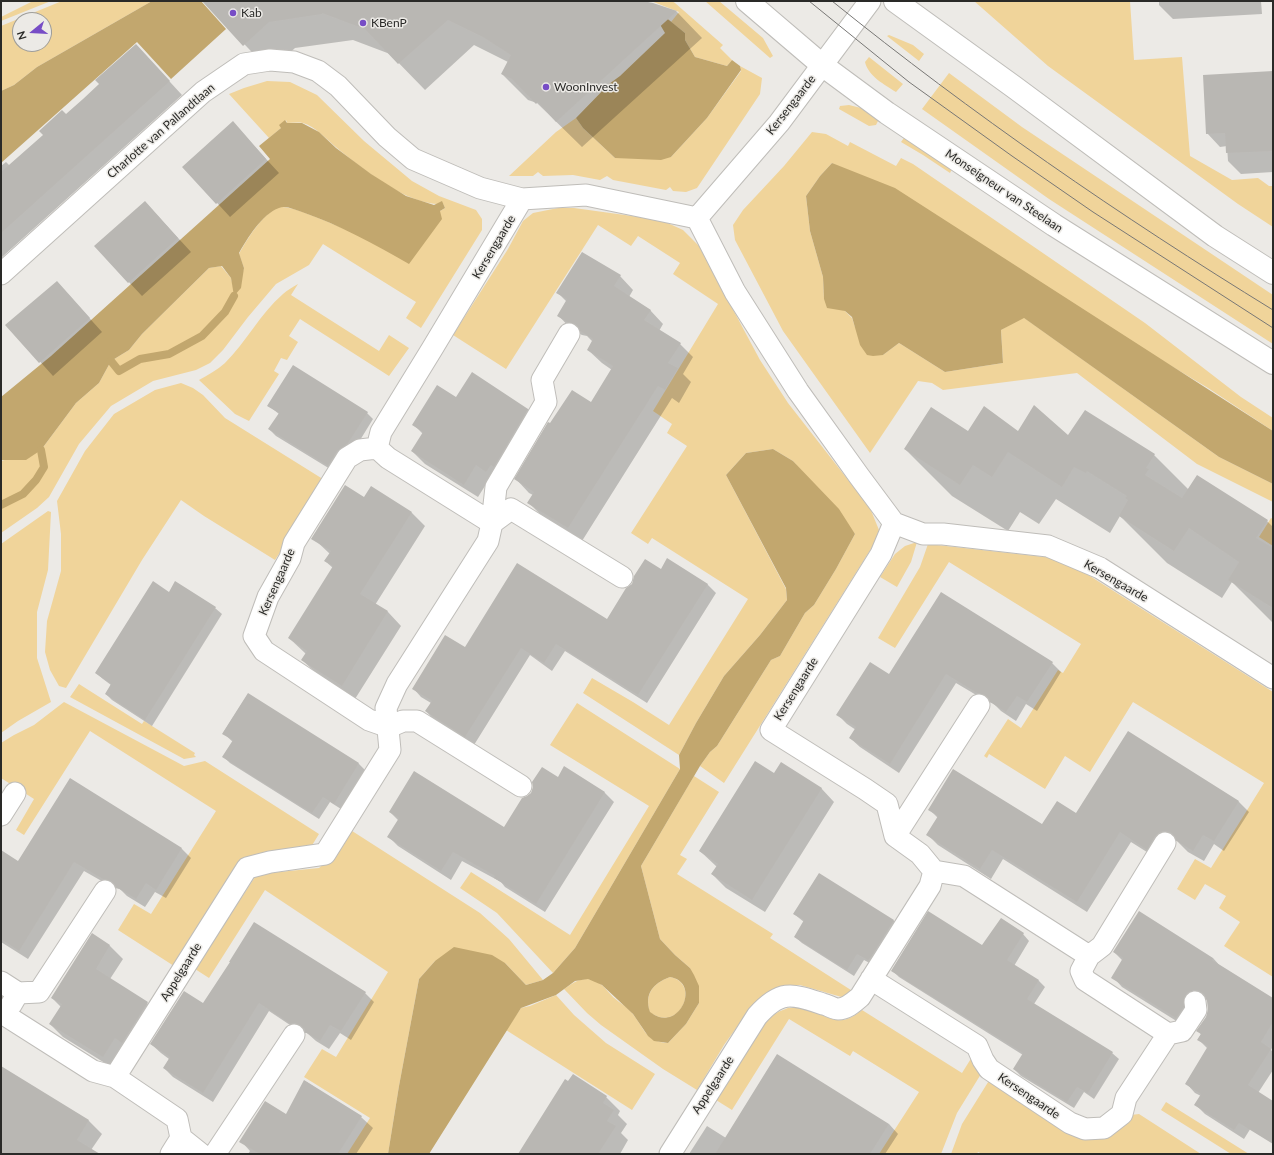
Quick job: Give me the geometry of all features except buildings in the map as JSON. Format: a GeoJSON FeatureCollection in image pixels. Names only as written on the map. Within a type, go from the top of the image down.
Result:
{"type":"FeatureCollection","features":[{"type":"Feature","properties":{"kind":"main road","name":"Monseigneur van Steelaan"},"geometry":{"type":"LineString","coordinates":[[747,1],[822,65],[887,113],[1054,225],[1273,363]]}},
{"type":"Feature","properties":{"kind":"main road"},"geometry":{"type":"LineString","coordinates":[[895,1],[1215,236],[1273,273]]}},
{"type":"Feature","properties":{"kind":"street","name":"Kersengaarde"},"geometry":{"type":"LineString","coordinates":[[697,218],[779,123],[870,1]]}},
{"type":"Feature","properties":{"kind":"street","name":"Charlotte van Pallandtlaan"},"geometry":{"type":"LineString","coordinates":[[1,274],[203,92],[244,64],[263,61],[270,60],[294,62],[318,71],[338,86],[387,136],[413,159],[480,188],[522,199]]}},
{"type":"Feature","properties":{"kind":"street"},"geometry":{"type":"LineString","coordinates":[[522,199],[586,194],[697,218],[735,292],[798,392],[894,522]]}},
{"type":"Feature","properties":{"kind":"street","name":"Kersengaarde"},"geometry":{"type":"LineString","coordinates":[[389,727],[369,720],[264,651],[254,636],[268,597],[290,558],[294,543],[347,458],[360,450],[376,448],[381,432],[522,199]]}},
{"type":"Feature","properties":{"kind":"street"},"geometry":{"type":"LineString","coordinates":[[521,786],[417,721],[404,721],[389,727],[386,708],[397,684],[488,541],[492,523],[496,487],[546,402],[542,380],[569,334]]}},
{"type":"Feature","properties":{"kind":"street"},"geometry":{"type":"LineString","coordinates":[[376,448],[388,458],[492,523]]}},
{"type":"Feature","properties":{"kind":"street"},"geometry":{"type":"LineString","coordinates":[[492,523],[511,508],[622,577]]}},
{"type":"Feature","properties":{"kind":"street","name":"Kersengaarde"},"geometry":{"type":"LineString","coordinates":[[896,836],[887,804],[770,730],[881,554],[894,522],[923,534],[943,534],[1048,546],[1100,568],[1273,678]]}},
{"type":"Feature","properties":{"kind":"street"},"geometry":{"type":"LineString","coordinates":[[979,705],[896,836],[920,854],[934,870],[964,876],[1089,956]]}},
{"type":"Feature","properties":{"kind":"street","name":"Appelgaarde"},"geometry":{"type":"LineString","coordinates":[[115,1077],[247,868],[270,862],[325,854],[390,750],[389,727]]}},
{"type":"Feature","properties":{"kind":"street"},"geometry":{"type":"LineString","coordinates":[[1,815],[15,793]]}},
{"type":"Feature","properties":{"kind":"street"},"geometry":{"type":"LineString","coordinates":[[1165,843],[1102,946],[1089,956],[1081,972],[1085,980],[1168,1034],[1182,1031],[1196,1010],[1195,1002]]}},
{"type":"Feature","properties":{"kind":"street"},"geometry":{"type":"LineString","coordinates":[[871,979],[930,886],[934,870]]}},
{"type":"Feature","properties":{"kind":"street"},"geometry":{"type":"LineString","coordinates":[[105,891],[39,992],[9,988],[3,1018],[93,1071],[115,1077],[177,1119],[176,1146],[201,1154]]}},
{"type":"Feature","properties":{"kind":"street","name":"Kersengaarde"},"geometry":{"type":"LineString","coordinates":[[871,979],[977,1046],[982,1060],[989,1069],[1070,1123],[1085,1129],[1104,1128],[1122,1114],[1126,1098],[1168,1034]]}},
{"type":"Feature","properties":{"kind":"street","name":"Appelgaarde"},"geometry":{"type":"LineString","coordinates":[[670,1154],[757,1016],[765,1007],[781,997],[790,995],[799,996],[838,1009],[850,1005],[860,997],[871,979]]}},
{"type":"Feature","properties":{"kind":"street"},"geometry":{"type":"LineString","coordinates":[[216,1154],[294,1034]]}},
{"type":"Feature","properties":{"kind":"shaded area"},"geometry":{"type":"Polygon","coordinates":[[[33,1],[51,1],[24,12],[12,12],[12,17],[1,21],[1,17],[33,1]]]}},
{"type":"Feature","properties":{"kind":"shaded area"},"geometry":{"type":"Polygon","coordinates":[[[62,1],[152,1],[37,67],[14,85],[1,91],[1,26],[12,21],[12,52],[52,52],[52,12],[35,12],[62,1]]]}},
{"type":"Feature","properties":{"kind":"shaded area"},"geometry":{"type":"Polygon","coordinates":[[[152,1],[201,1],[226,29],[171,79],[137,42],[1,163],[1,91],[14,85],[37,67],[152,1]]]}},
{"type":"Feature","properties":{"kind":"shaded area"},"geometry":{"type":"Polygon","coordinates":[[[651,1],[672,1],[675,3],[723,45],[720,48],[732,60],[727,66],[695,57],[685,40],[685,33],[671,22],[679,12],[651,1]]]}},
{"type":"Feature","properties":{"kind":"shaded area"},"geometry":{"type":"Polygon","coordinates":[[[705,1],[719,1],[763,38],[773,56],[770,58],[705,1]]]}},
{"type":"Feature","properties":{"kind":"shaded area"},"geometry":{"type":"Polygon","coordinates":[[[974,1],[1130,1],[1134,60],[1182,57],[1190,156],[1232,180],[1258,178],[1269,186],[1273,186],[1273,227],[1238,204],[1048,66],[974,1]]]}},
{"type":"Feature","properties":{"kind":"shaded area"},"geometry":{"type":"Polygon","coordinates":[[[664,16],[685,33],[685,40],[695,57],[727,66],[732,60],[740,66],[741,70],[707,118],[671,157],[661,160],[615,158],[583,128],[576,118],[609,84],[620,76],[665,33],[658,21],[664,16]]]}},
{"type":"Feature","properties":{"kind":"shaded area"},"geometry":{"type":"Polygon","coordinates":[[[889,35],[913,45],[924,54],[919,61],[887,36],[889,35]]]}},
{"type":"Feature","properties":{"kind":"shaded area"},"geometry":{"type":"Polygon","coordinates":[[[869,57],[903,84],[896,92],[873,76],[865,62],[869,57]]]}},
{"type":"Feature","properties":{"kind":"shaded area"},"geometry":{"type":"Polygon","coordinates":[[[740,66],[762,78],[760,94],[697,188],[686,192],[673,191],[670,187],[666,190],[613,180],[607,176],[600,180],[573,175],[543,176],[538,172],[533,176],[509,176],[556,132],[576,118],[583,128],[615,158],[671,157],[707,118],[741,71],[740,66]]]}},
{"type":"Feature","properties":{"kind":"shaded area"},"geometry":{"type":"Polygon","coordinates":[[[949,73],[1022,127],[1273,295],[1273,344],[1049,199],[922,109],[949,73]]]}},
{"type":"Feature","properties":{"kind":"shaded area"},"geometry":{"type":"Polygon","coordinates":[[[267,81],[290,82],[317,95],[364,141],[412,181],[439,196],[476,210],[482,219],[482,230],[421,328],[406,318],[416,302],[323,244],[309,265],[276,284],[223,350],[210,363],[196,370],[153,381],[111,406],[79,444],[49,497],[37,508],[1,533],[1,461],[41,450],[76,403],[99,383],[111,361],[129,350],[142,334],[209,268],[221,266],[231,278],[235,295],[244,268],[239,254],[256,227],[268,214],[280,207],[287,207],[319,218],[359,235],[440,211],[445,208],[443,204],[430,203],[415,199],[387,185],[337,148],[317,130],[303,123],[287,123],[286,120],[281,128],[269,138],[229,94],[267,81]]]}},
{"type":"Feature","properties":{"kind":"shaded area"},"geometry":{"type":"Polygon","coordinates":[[[849,105],[861,108],[880,117],[876,125],[869,126],[839,109],[840,106],[849,105]]]}},
{"type":"Feature","properties":{"kind":"shaded area"},"geometry":{"type":"Polygon","coordinates":[[[285,120],[287,123],[302,123],[319,132],[336,148],[371,174],[406,196],[434,205],[442,201],[445,208],[440,211],[442,219],[409,264],[370,242],[330,223],[290,208],[279,208],[261,221],[239,253],[244,268],[241,288],[234,296],[231,278],[222,266],[209,268],[142,334],[129,350],[111,361],[99,383],[76,403],[41,450],[26,460],[1,461],[1,397],[51,356],[270,159],[259,146],[281,128],[279,125],[285,120]]]}},
{"type":"Feature","properties":{"kind":"shaded area"},"geometry":{"type":"Polygon","coordinates":[[[812,132],[826,134],[848,146],[850,142],[896,166],[901,158],[913,164],[1145,323],[1241,397],[1273,418],[1273,431],[1208,388],[832,163],[820,176],[806,196],[810,231],[823,277],[824,299],[845,311],[852,318],[855,327],[883,355],[899,343],[945,372],[1003,363],[1001,330],[1023,317],[1219,457],[1273,484],[1273,502],[1197,464],[1077,373],[943,390],[932,383],[918,381],[870,453],[783,331],[735,240],[733,225],[743,210],[784,166],[812,132]]]}},
{"type":"Feature","properties":{"kind":"shaded area"},"geometry":{"type":"Polygon","coordinates":[[[906,135],[952,169],[950,173],[901,142],[906,135]]]}},
{"type":"Feature","properties":{"kind":"shaded area"},"geometry":{"type":"Polygon","coordinates":[[[832,163],[895,188],[1273,431],[1273,484],[1219,457],[1024,318],[1001,330],[1003,363],[945,372],[899,343],[883,355],[867,355],[860,345],[852,317],[845,311],[827,308],[824,299],[823,277],[810,231],[806,196],[820,176],[832,163]]]}},
{"type":"Feature","properties":{"kind":"shaded area"},"geometry":{"type":"Polygon","coordinates":[[[558,208],[574,208],[661,220],[683,230],[699,246],[760,360],[788,403],[870,508],[879,530],[874,544],[724,783],[700,766],[710,752],[717,746],[771,660],[780,656],[805,613],[814,605],[855,534],[793,461],[773,449],[746,453],[726,475],[786,589],[787,600],[760,635],[724,676],[679,755],[583,693],[592,678],[669,725],[748,599],[652,538],[648,544],[631,533],[687,446],[667,433],[672,424],[653,411],[718,304],[673,274],[680,263],[638,236],[631,246],[598,225],[506,369],[453,335],[508,249],[523,221],[533,213],[558,208]]]}},
{"type":"Feature","properties":{"kind":"shaded area"},"geometry":{"type":"Polygon","coordinates":[[[298,284],[291,295],[379,351],[389,335],[409,348],[389,376],[300,319],[289,336],[298,342],[287,360],[281,358],[274,371],[279,374],[249,421],[235,414],[199,380],[225,363],[233,355],[267,310],[286,291],[298,284]]]}},
{"type":"Feature","properties":{"kind":"shaded area"},"geometry":{"type":"Polygon","coordinates":[[[181,383],[193,388],[203,395],[225,418],[326,481],[275,560],[181,500],[142,560],[66,688],[59,686],[50,670],[45,652],[47,621],[61,571],[61,534],[57,501],[85,451],[114,414],[155,390],[181,383]]]}},
{"type":"Feature","properties":{"kind":"shaded area"},"geometry":{"type":"Polygon","coordinates":[[[773,449],[793,461],[839,509],[855,534],[814,605],[805,613],[780,656],[771,660],[717,746],[710,752],[700,766],[641,866],[660,939],[690,968],[699,986],[699,1003],[686,1024],[668,1043],[654,1041],[648,1036],[633,1014],[602,985],[588,979],[575,981],[556,995],[521,1008],[429,1154],[388,1154],[419,979],[435,961],[454,947],[492,955],[505,963],[526,985],[543,980],[553,973],[575,948],[680,769],[679,755],[724,676],[760,635],[787,600],[786,588],[726,475],[746,453],[773,449]],[[670,977],[664,979],[651,990],[648,1000],[650,1012],[659,1017],[668,1017],[681,1009],[686,994],[684,986],[679,980],[670,977]]]}},
{"type":"Feature","properties":{"kind":"shaded area"},"geometry":{"type":"Polygon","coordinates":[[[48,511],[51,512],[48,570],[37,612],[37,658],[51,702],[18,721],[1,733],[1,544],[48,511]]]}},
{"type":"Feature","properties":{"kind":"shaded area"},"geometry":{"type":"Polygon","coordinates":[[[1271,518],[1273,519],[1273,546],[1259,537],[1271,518]]]}},
{"type":"Feature","properties":{"kind":"shaded area"},"geometry":{"type":"Polygon","coordinates":[[[917,542],[911,562],[897,587],[880,577],[895,554],[905,546],[917,542]]]}},
{"type":"Feature","properties":{"kind":"shaded area"},"geometry":{"type":"Polygon","coordinates":[[[928,544],[1045,557],[1063,562],[1082,571],[1273,692],[1273,977],[1224,946],[1240,922],[1219,908],[1226,896],[1205,884],[1195,900],[1177,889],[1195,859],[1211,868],[1264,783],[1133,702],[1090,772],[1065,756],[1045,789],[989,754],[987,758],[984,756],[1008,719],[1021,728],[1058,670],[1063,673],[1081,644],[949,562],[895,648],[878,638],[920,567],[928,544]]]}},
{"type":"Feature","properties":{"kind":"shaded area"},"geometry":{"type":"Polygon","coordinates":[[[79,684],[142,724],[144,721],[195,753],[194,755],[196,757],[184,759],[70,697],[79,684]]]}},
{"type":"Feature","properties":{"kind":"shaded area"},"geometry":{"type":"Polygon","coordinates":[[[64,702],[184,766],[205,761],[319,834],[311,847],[274,851],[250,856],[242,862],[174,966],[118,930],[134,904],[151,914],[216,811],[90,731],[24,835],[16,830],[34,799],[1,778],[1,743],[34,725],[64,702]]]}},
{"type":"Feature","properties":{"kind":"shaded area"},"geometry":{"type":"Polygon","coordinates":[[[577,703],[680,769],[575,948],[553,973],[497,913],[460,888],[471,872],[570,935],[649,806],[550,745],[577,703]]]}},
{"type":"Feature","properties":{"kind":"shaded area"},"geometry":{"type":"Polygon","coordinates":[[[694,776],[719,792],[680,855],[687,859],[677,874],[773,934],[770,938],[854,992],[845,998],[800,985],[781,986],[766,993],[754,1003],[724,1045],[697,1090],[663,1069],[601,1025],[564,989],[583,979],[598,982],[630,1011],[650,1037],[660,1042],[668,1043],[686,1024],[699,1003],[690,968],[660,939],[641,866],[694,776]]]}},
{"type":"Feature","properties":{"kind":"shaded area"},"geometry":{"type":"Polygon","coordinates":[[[349,829],[480,913],[509,939],[543,980],[526,985],[505,963],[435,961],[419,979],[388,1154],[347,1154],[370,1118],[304,1077],[322,1049],[336,1057],[388,972],[265,890],[209,978],[195,969],[255,877],[259,874],[319,868],[334,854],[349,829]]]}},
{"type":"Feature","properties":{"kind":"shaded area"},"geometry":{"type":"Polygon","coordinates":[[[670,977],[679,981],[684,987],[686,994],[684,1002],[681,1009],[675,1015],[668,1018],[659,1017],[650,1013],[648,1006],[649,995],[651,990],[659,982],[670,977]]]}},
{"type":"Feature","properties":{"kind":"shaded area"},"geometry":{"type":"Polygon","coordinates":[[[556,995],[574,1015],[606,1043],[655,1074],[632,1110],[506,1030],[521,1008],[530,1006],[556,995]]]}},
{"type":"Feature","properties":{"kind":"shaded area"},"geometry":{"type":"Polygon","coordinates":[[[788,1008],[810,1010],[831,1019],[838,1020],[845,1020],[862,1010],[962,1073],[972,1057],[975,1068],[981,1074],[957,1113],[941,1154],[879,1154],[919,1092],[853,1051],[850,1056],[789,1019],[732,1110],[716,1100],[767,1020],[778,1012],[788,1008]]]}},
{"type":"Feature","properties":{"kind":"shaded area"},"geometry":{"type":"Polygon","coordinates":[[[990,1079],[1076,1135],[1131,1115],[1139,1114],[1201,1154],[982,1154],[978,1152],[977,1154],[951,1154],[962,1124],[990,1079]]]}},
{"type":"Feature","properties":{"kind":"shaded area"},"geometry":{"type":"Polygon","coordinates":[[[1166,1102],[1249,1154],[1231,1154],[1161,1110],[1166,1102]]]}},
{"type":"Feature","properties":{"kind":"waterway"},"geometry":{"type":"LineString","coordinates":[[111,361],[119,371],[140,359],[169,354],[202,336],[225,312],[234,296]]}},
{"type":"Feature","properties":{"kind":"waterway"},"geometry":{"type":"LineString","coordinates":[[1,505],[23,494],[36,480],[44,467],[41,450]]}},
{"type":"Feature","properties":{"kind":"tram line"},"geometry":{"type":"LineString","coordinates":[[809,1],[909,82],[1012,156],[1093,212],[1273,328]]}},
{"type":"Feature","properties":{"kind":"tram line"},"geometry":{"type":"LineString","coordinates":[[832,1],[938,84],[1048,163],[1159,238],[1273,310]]}},
{"type":"Feature","properties":{"kind":"place","name":"Kab"},"geometry":{"type":"Point","coordinates":[233,13]}},
{"type":"Feature","properties":{"kind":"place","name":"KBenP"},"geometry":{"type":"Point","coordinates":[363,23]}},
{"type":"Feature","properties":{"kind":"place","name":"WoonInvest"},"geometry":{"type":"Point","coordinates":[546,87]}}]}
